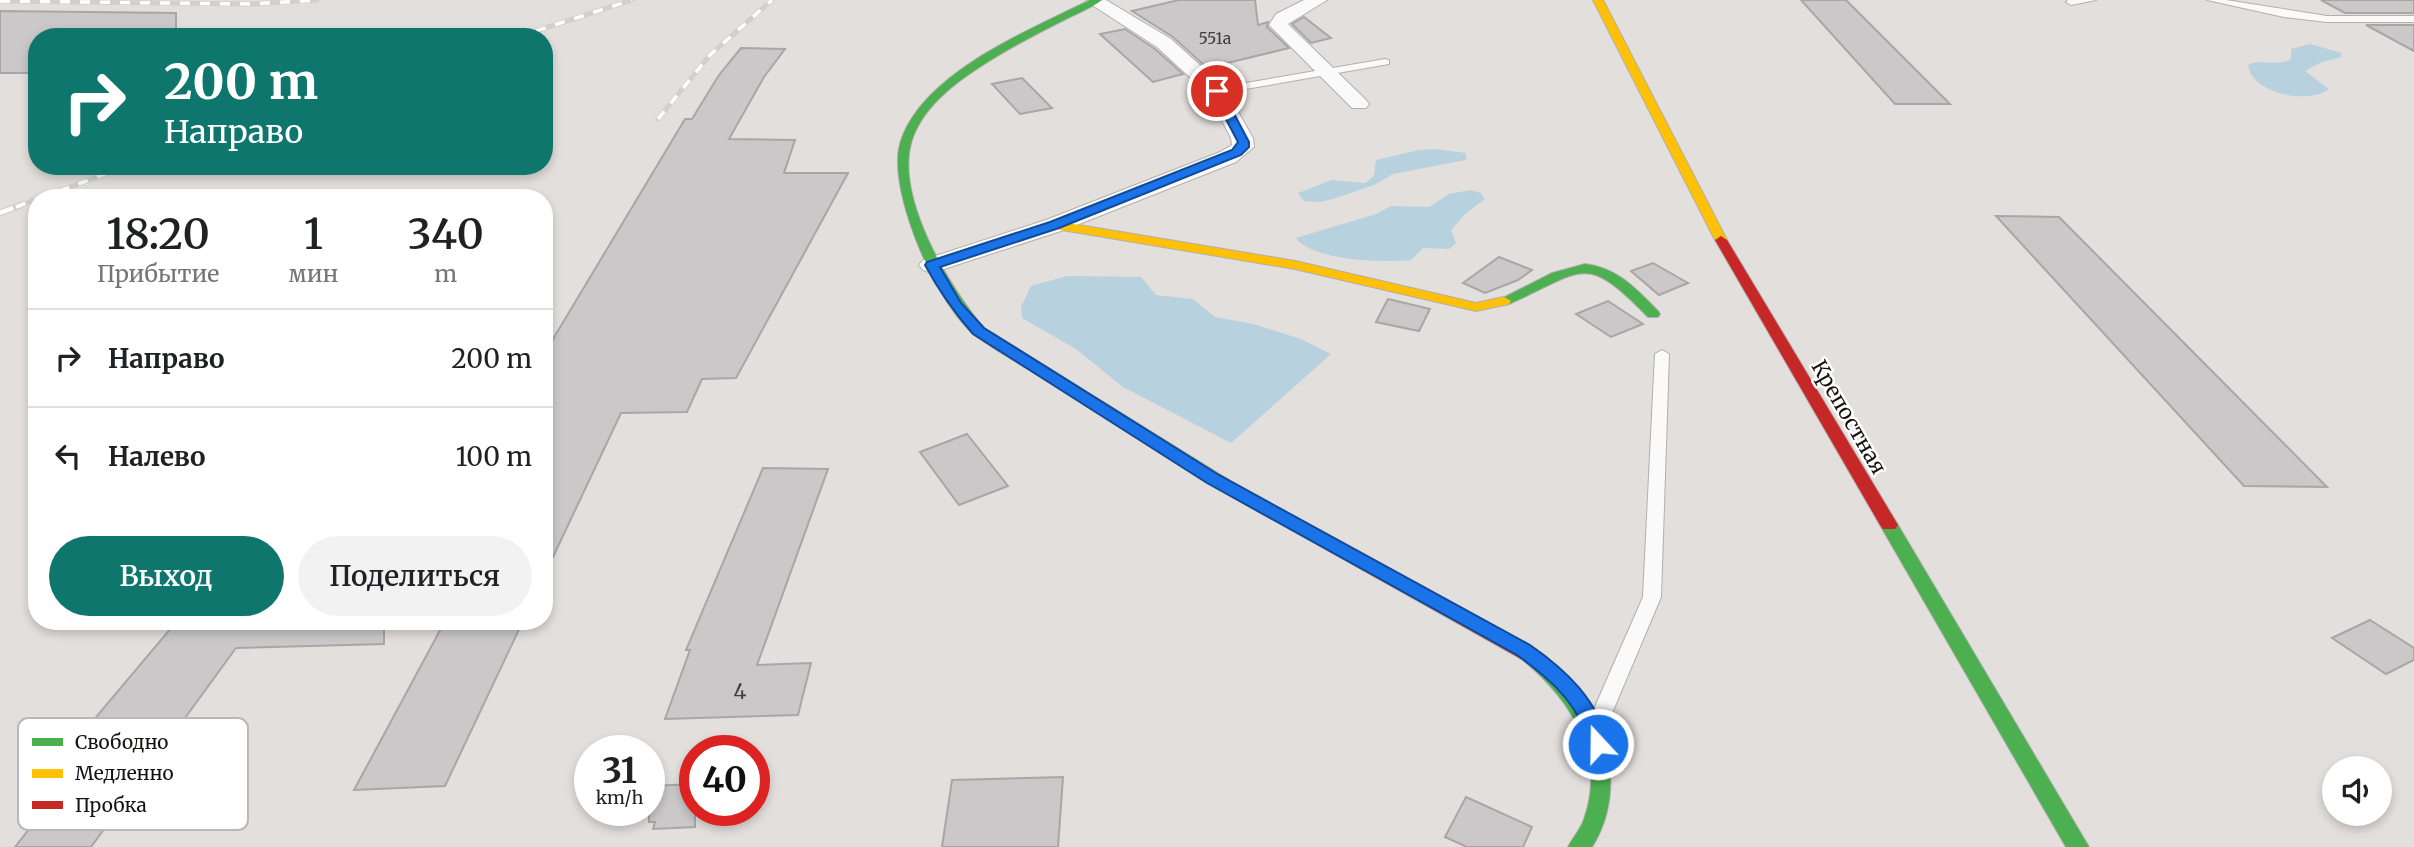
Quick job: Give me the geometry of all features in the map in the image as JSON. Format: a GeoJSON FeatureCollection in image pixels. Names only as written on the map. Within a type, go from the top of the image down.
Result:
{"type":"FeatureCollection","features":[{"type":"Feature","properties":{"kind":"street"},"geometry":{"type":"LineString","coordinates":[[1318,0],[1282,18],[1278,23],[1280,28],[1359,104]]}},
{"type":"Feature","properties":{"kind":"street","name":"Крепостная"},"geometry":{"type":"LineString","coordinates":[[1598,0],[1712,225],[2078,847]]}},
{"type":"Feature","properties":{"kind":"street"},"geometry":{"type":"LineString","coordinates":[[932,265],[1055,225],[1237,153],[1244,142],[1217,91],[1164,43],[1096,1],[1020,40],[973,69],[920,114],[908,136],[905,171],[913,216],[932,265],[956,306],[979,331],[1213,479],[1523,650],[1562,681],[1578,700],[1595,730],[1601,759],[1599,820],[1579,847]]}},
{"type":"Feature","properties":{"kind":"street"},"geometry":{"type":"LineString","coordinates":[[1055,225],[1295,265],[1476,307],[1502,304],[1575,270],[1594,269],[1611,276],[1653,314]]}},
{"type":"Feature","properties":{"kind":"lane"},"geometry":{"type":"LineString","coordinates":[[2071,2],[2091,0]]}},
{"type":"Feature","properties":{"kind":"lane"},"geometry":{"type":"LineString","coordinates":[[2212,0],[2327,19],[2414,19]]}},
{"type":"Feature","properties":{"kind":"lane"},"geometry":{"type":"LineString","coordinates":[[1217,91],[1385,62]]}},
{"type":"Feature","properties":{"kind":"lane"},"geometry":{"type":"LineString","coordinates":[[1595,730],[1652,597],[1662,354]]}},
{"type":"Feature","properties":{"kind":"water"},"geometry":{"type":"Polygon","coordinates":[[[2310,44],[2342,53],[2341,57],[2322,62],[2305,71],[2329,89],[2320,94],[2283,94],[2270,90],[2252,75],[2248,65],[2258,62],[2286,62],[2291,59],[2291,49],[2310,44]]]}},
{"type":"Feature","properties":{"kind":"water"},"geometry":{"type":"Polygon","coordinates":[[[1435,149],[1466,153],[1466,160],[1393,174],[1374,185],[1321,202],[1304,201],[1298,193],[1332,180],[1365,183],[1374,176],[1376,160],[1435,149]]]}},
{"type":"Feature","properties":{"kind":"water"},"geometry":{"type":"Polygon","coordinates":[[[1470,190],[1481,193],[1485,199],[1465,214],[1451,230],[1456,243],[1449,249],[1423,248],[1411,260],[1384,261],[1333,256],[1317,252],[1296,238],[1376,214],[1391,206],[1429,207],[1449,194],[1470,190]]]}},
{"type":"Feature","properties":{"kind":"water"},"geometry":{"type":"Polygon","coordinates":[[[1067,276],[1141,277],[1156,295],[1193,299],[1215,317],[1253,324],[1301,339],[1331,354],[1231,443],[1123,387],[1076,349],[1022,318],[1021,307],[1031,286],[1067,276]]]}},
{"type":"Feature","properties":{"kind":"building"},"geometry":{"type":"Polygon","coordinates":[[[1179,0],[1255,0],[1258,25],[1268,22],[1267,27],[1289,48],[1207,68],[1173,37],[1132,11],[1179,0]]]}},
{"type":"Feature","properties":{"kind":"building"},"geometry":{"type":"Polygon","coordinates":[[[1801,0],[1846,0],[1950,104],[1895,104],[1801,0]]]}},
{"type":"Feature","properties":{"kind":"building"},"geometry":{"type":"Polygon","coordinates":[[[2321,0],[2414,0],[2414,13],[2345,13],[2321,0]]]}},
{"type":"Feature","properties":{"kind":"building"},"geometry":{"type":"Polygon","coordinates":[[[0,11],[176,13],[176,28],[28,28],[28,73],[0,73],[0,11]]]}},
{"type":"Feature","properties":{"kind":"building"},"geometry":{"type":"Polygon","coordinates":[[[1304,17],[1331,38],[1311,43],[1292,24],[1304,17]]]}},
{"type":"Feature","properties":{"kind":"building"},"geometry":{"type":"Polygon","coordinates":[[[2366,25],[2414,25],[2414,51],[2366,25]]]}},
{"type":"Feature","properties":{"kind":"building"},"geometry":{"type":"Polygon","coordinates":[[[1125,29],[1155,49],[1183,74],[1153,82],[1100,34],[1125,29]]]}},
{"type":"Feature","properties":{"kind":"building"},"geometry":{"type":"Polygon","coordinates":[[[741,48],[785,49],[764,77],[729,139],[795,140],[784,173],[848,173],[736,378],[702,379],[687,412],[621,413],[553,557],[553,339],[685,119],[692,119],[719,75],[741,48]]]}},
{"type":"Feature","properties":{"kind":"building"},"geometry":{"type":"Polygon","coordinates":[[[1022,78],[1052,108],[1020,114],[992,84],[1022,78]]]}},
{"type":"Feature","properties":{"kind":"building"},"geometry":{"type":"Polygon","coordinates":[[[1996,216],[2059,217],[2327,487],[2244,486],[1996,216]]]}},
{"type":"Feature","properties":{"kind":"building"},"geometry":{"type":"Polygon","coordinates":[[[1499,257],[1532,270],[1518,280],[1485,293],[1463,283],[1499,257]]]}},
{"type":"Feature","properties":{"kind":"building"},"geometry":{"type":"Polygon","coordinates":[[[1653,263],[1688,283],[1659,295],[1631,271],[1653,263]]]}},
{"type":"Feature","properties":{"kind":"building"},"geometry":{"type":"Polygon","coordinates":[[[1388,299],[1430,309],[1419,331],[1376,322],[1388,299]]]}},
{"type":"Feature","properties":{"kind":"building"},"geometry":{"type":"Polygon","coordinates":[[[1608,301],[1643,324],[1611,337],[1576,314],[1608,301]]]}},
{"type":"Feature","properties":{"kind":"building"},"geometry":{"type":"Polygon","coordinates":[[[967,434],[1008,486],[959,505],[920,452],[967,434]]]}},
{"type":"Feature","properties":{"kind":"building"},"geometry":{"type":"Polygon","coordinates":[[[763,468],[828,469],[757,665],[811,663],[798,715],[665,719],[690,650],[686,650],[763,468]]]}},
{"type":"Feature","properties":{"kind":"building"},"geometry":{"type":"Polygon","coordinates":[[[2370,620],[2414,648],[2414,660],[2386,674],[2332,638],[2370,620]]]}},
{"type":"Feature","properties":{"kind":"building"},"geometry":{"type":"Polygon","coordinates":[[[169,630],[384,630],[384,644],[236,648],[185,718],[95,718],[169,630]]]}},
{"type":"Feature","properties":{"kind":"building"},"geometry":{"type":"Polygon","coordinates":[[[440,630],[519,630],[445,786],[354,790],[440,630]]]}},
{"type":"Feature","properties":{"kind":"building"},"geometry":{"type":"Polygon","coordinates":[[[1063,777],[1058,847],[942,847],[952,780],[1063,777]]]}},
{"type":"Feature","properties":{"kind":"building"},"geometry":{"type":"Polygon","coordinates":[[[665,785],[679,785],[679,826],[695,827],[653,829],[654,826],[665,826],[665,785]]]}},
{"type":"Feature","properties":{"kind":"building"},"geometry":{"type":"Polygon","coordinates":[[[1466,797],[1532,827],[1523,847],[1467,847],[1445,837],[1466,797]]]}},
{"type":"Feature","properties":{"kind":"building"},"geometry":{"type":"Polygon","coordinates":[[[28,830],[103,830],[91,847],[15,847],[28,830]]]}},
{"type":"Feature","properties":{"kind":"railway"},"geometry":{"type":"LineString","coordinates":[[0,1],[251,4],[317,0]]}},
{"type":"Feature","properties":{"kind":"railway"},"geometry":{"type":"LineString","coordinates":[[545,28],[632,0]]}},
{"type":"Feature","properties":{"kind":"railway"},"geometry":{"type":"LineString","coordinates":[[658,119],[710,55],[772,0]]}},
{"type":"Feature","properties":{"kind":"railway"},"geometry":{"type":"LineString","coordinates":[[65,189],[102,175]]}},
{"type":"Feature","properties":{"kind":"railway"},"geometry":{"type":"LineString","coordinates":[[16,207],[28,202]]}},
{"type":"Feature","properties":{"kind":"railway"},"geometry":{"type":"LineString","coordinates":[[0,213],[21,205]]}},
{"type":"Feature","properties":{"kind":"traffic: fast"},"geometry":{"type":"LineString","coordinates":[[1097,0],[989,57],[961,76],[918,116],[907,138],[903,160],[910,206],[936,268],[951,294],[979,331],[1223,484]]}},
{"type":"Feature","properties":{"kind":"traffic: fast"},"geometry":{"type":"LineString","coordinates":[[1504,301],[1557,275],[1585,269],[1599,270],[1629,289],[1653,314]]}},
{"type":"Feature","properties":{"kind":"traffic: fast"},"geometry":{"type":"LineString","coordinates":[[1889,525],[2078,847]]}},
{"type":"Feature","properties":{"kind":"traffic: fast"},"geometry":{"type":"LineString","coordinates":[[1530,655],[1570,693],[1588,723],[1594,740],[1600,777],[1599,806],[1594,823],[1579,847]]}},
{"type":"Feature","properties":{"kind":"traffic: slow"},"geometry":{"type":"LineString","coordinates":[[1598,0],[1721,240]]}},
{"type":"Feature","properties":{"kind":"traffic: slow"},"geometry":{"type":"LineString","coordinates":[[1055,225],[1295,265],[1476,307],[1504,301]]}},
{"type":"Feature","properties":{"kind":"traffic: jam"},"geometry":{"type":"LineString","coordinates":[[1721,240],[1889,525]]}},
{"type":"Feature","properties":{"kind":"traffic: jam"},"geometry":{"type":"LineString","coordinates":[[1223,484],[1530,655]]}},
{"type":"Feature","properties":{"kind":"route"},"geometry":{"type":"LineString","coordinates":[[1217,91],[1244,142],[1237,153],[1055,225],[932,265],[941,282],[956,306],[979,331],[1072,390],[1213,479],[1523,650],[1554,672],[1578,700],[1595,730],[1598,744]]}}]}
